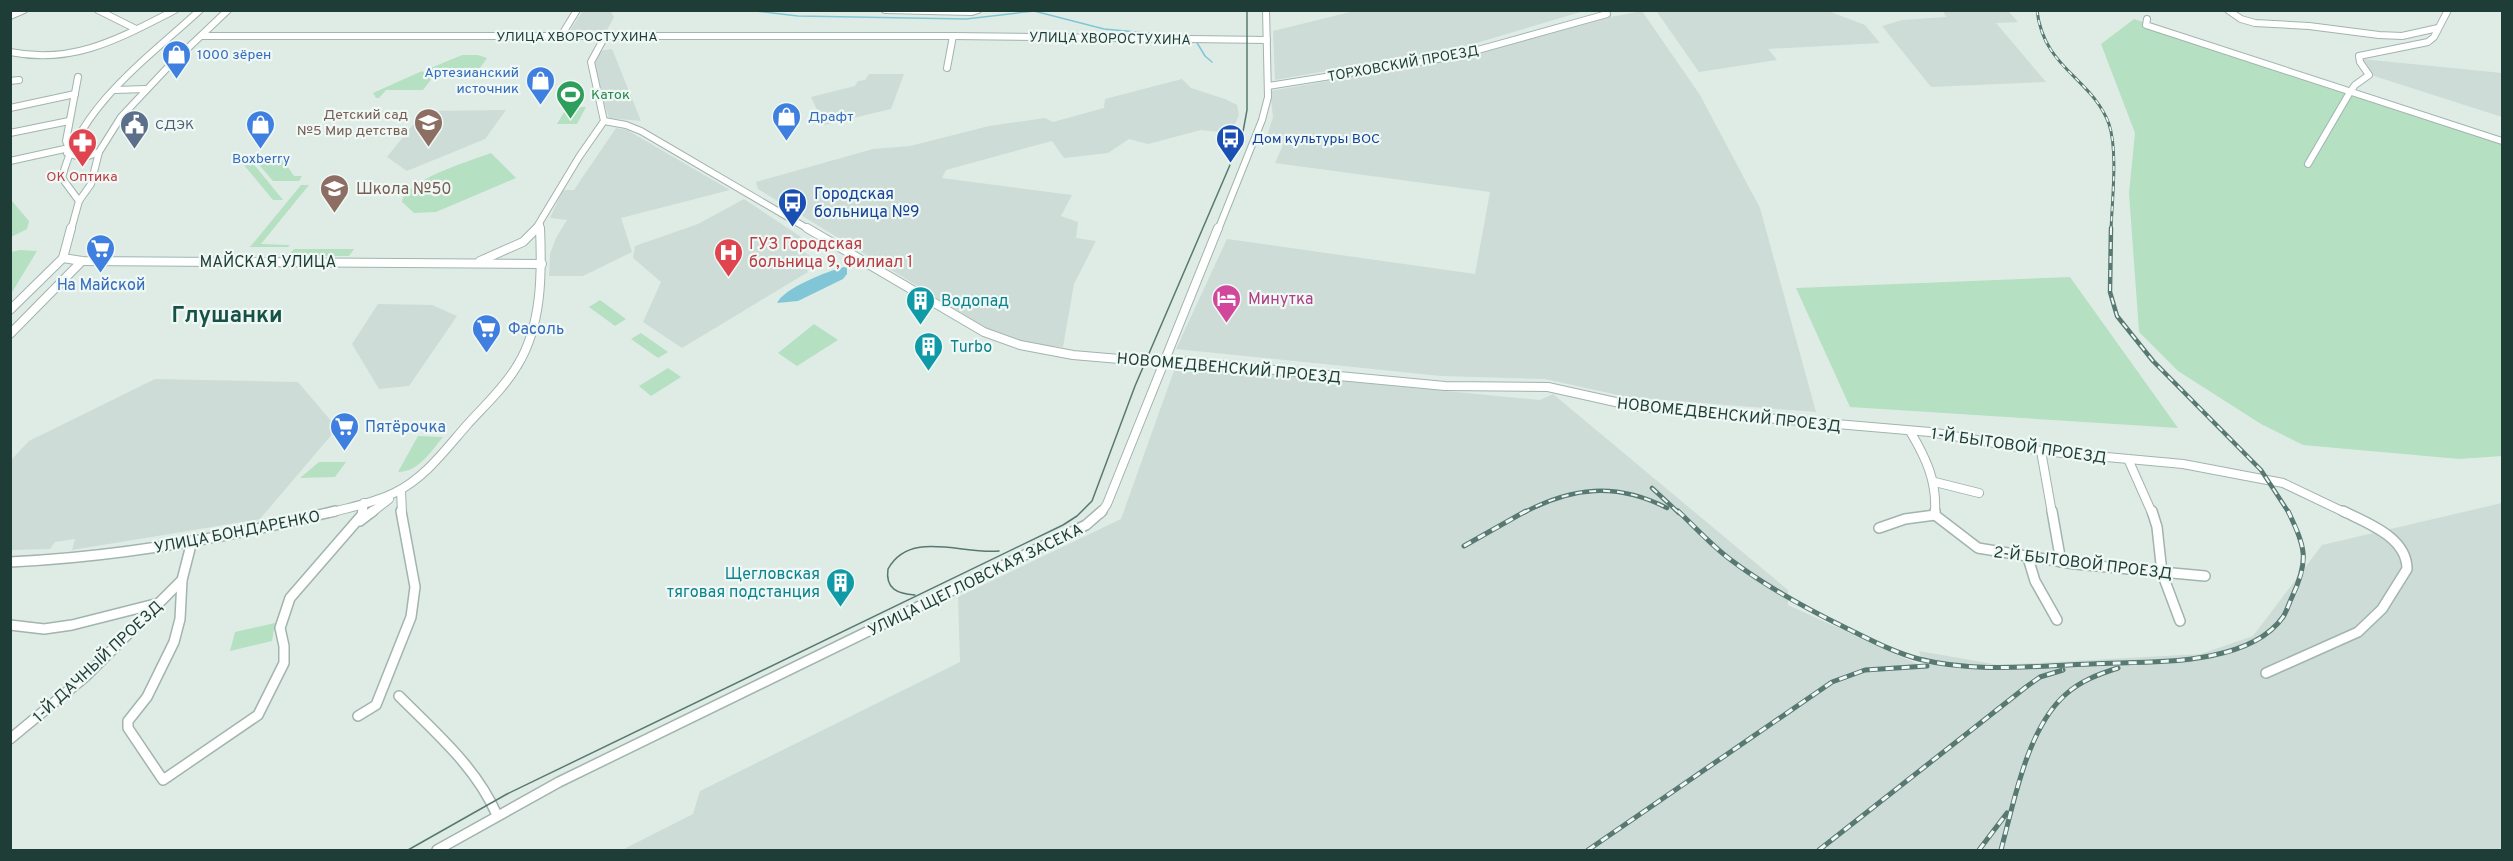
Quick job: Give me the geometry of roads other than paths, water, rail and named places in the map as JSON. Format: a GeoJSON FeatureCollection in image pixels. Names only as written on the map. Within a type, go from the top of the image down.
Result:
{"type":"FeatureCollection","features":[{"type":"Feature","properties":{"kind":"street"},"geometry":{"type":"LineString","coordinates":[[10,16],[24,10]]}},
{"type":"Feature","properties":{"kind":"street"},"geometry":{"type":"LineString","coordinates":[[98,10],[136,29]]}},
{"type":"Feature","properties":{"kind":"street"},"geometry":{"type":"LineString","coordinates":[[11,53],[33,56],[74,55],[175,10]]}},
{"type":"Feature","properties":{"kind":"street"},"geometry":{"type":"LineString","coordinates":[[79,201],[69,191],[62,178],[68,151],[90,117],[115,90],[200,10]]}},
{"type":"Feature","properties":{"kind":"street"},"geometry":{"type":"LineString","coordinates":[[10,310],[63,258],[79,201],[91,184],[99,152],[121,117],[146,89],[228,10]]}},
{"type":"Feature","properties":{"kind":"street"},"geometry":{"type":"LineString","coordinates":[[561,36],[578,10]]}},
{"type":"Feature","properties":{"kind":"street"},"geometry":{"type":"LineString","coordinates":[[885,10],[972,12],[978,10]]}},
{"type":"Feature","properties":{"kind":"street","name":"УЛИЦА ЩЕГЛОВСКАЯ ЗАСЕКА"},"geometry":{"type":"LineString","coordinates":[[437,850],[568,777],[1093,521],[1107,504],[1262,120],[1268,86],[1266,10]]}},
{"type":"Feature","properties":{"kind":"street"},"geometry":{"type":"LineString","coordinates":[[2228,10],[2238,18],[2255,23],[2309,26],[2379,35],[2402,36],[2438,28]]}},
{"type":"Feature","properties":{"kind":"street"},"geometry":{"type":"LineString","coordinates":[[2308,164],[2350,92],[2355,85],[2369,75],[2360,62],[2359,56],[2428,42],[2434,37],[2448,10]]}},
{"type":"Feature","properties":{"kind":"street","name":"ТОРХОВСКИЙ ПРОЕЗД"},"geometry":{"type":"LineString","coordinates":[[1268,86],[1456,56],[1607,14]]}},
{"type":"Feature","properties":{"kind":"street"},"geometry":{"type":"LineString","coordinates":[[2147,19],[2146,25],[2502,141]]}},
{"type":"Feature","properties":{"kind":"street","name":"УЛИЦА ХВОРОСТУХИНА"},"geometry":{"type":"LineString","coordinates":[[201,36],[953,36],[1267,40]]}},
{"type":"Feature","properties":{"kind":"street"},"geometry":{"type":"LineString","coordinates":[[540,225],[579,157],[603,121],[591,62],[605,36]]}},
{"type":"Feature","properties":{"kind":"street"},"geometry":{"type":"LineString","coordinates":[[946,68],[953,36]]}},
{"type":"Feature","properties":{"kind":"street"},"geometry":{"type":"LineString","coordinates":[[78,77],[66,141],[68,151],[75,158],[99,152]]}},
{"type":"Feature","properties":{"kind":"street"},"geometry":{"type":"LineString","coordinates":[[10,81],[20,80]]}},
{"type":"Feature","properties":{"kind":"street"},"geometry":{"type":"LineString","coordinates":[[115,90],[146,89]]}},
{"type":"Feature","properties":{"kind":"street"},"geometry":{"type":"LineString","coordinates":[[10,108],[75,94]]}},
{"type":"Feature","properties":{"kind":"street"},"geometry":{"type":"LineString","coordinates":[[10,133],[69,120]]}},
{"type":"Feature","properties":{"kind":"street","name":"НОВОМЕДВЕНСКИЙ ПРОЕЗД"},"geometry":{"type":"LineString","coordinates":[[603,121],[626,125],[641,131],[995,337],[1050,352],[1445,386],[1548,387],[1625,406],[1910,431]]}},
{"type":"Feature","properties":{"kind":"street"},"geometry":{"type":"LineString","coordinates":[[10,161],[68,151]]}},
{"type":"Feature","properties":{"kind":"street"},"geometry":{"type":"LineString","coordinates":[[69,191],[85,190]]}},
{"type":"Feature","properties":{"kind":"street","name":"МАЙСКАЯ УЛИЦА"},"geometry":{"type":"LineString","coordinates":[[474,263],[515,246],[530,236],[540,225]]}},
{"type":"Feature","properties":{"kind":"street","name":"УЛИЦА БОНДАРЕНКО"},"geometry":{"type":"LineString","coordinates":[[10,562],[63,561],[282,525],[384,498],[402,489],[430,467],[518,365],[531,326],[542,264],[540,225]]}},
{"type":"Feature","properties":{"kind":"street","name":"МАЙСКАЯ УЛИЦА"},"geometry":{"type":"LineString","coordinates":[[63,258],[68,261],[542,264]]}},
{"type":"Feature","properties":{"kind":"street"},"geometry":{"type":"LineString","coordinates":[[10,334],[82,261]]}},
{"type":"Feature","properties":{"kind":"street"},"geometry":{"type":"LineString","coordinates":[[1879,528],[1905,519],[1935,515],[1937,499],[1935,482],[1929,465],[1910,431]]}},
{"type":"Feature","properties":{"kind":"street","name":"1-Й БЫТОВОЙ ПРОЕЗД"},"geometry":{"type":"LineString","coordinates":[[1910,431],[1930,432],[2041,451],[2128,459]]}},
{"type":"Feature","properties":{"kind":"street"},"geometry":{"type":"LineString","coordinates":[[2041,451],[2061,562]]}},
{"type":"Feature","properties":{"kind":"street"},"geometry":{"type":"LineString","coordinates":[[2128,459],[2146,495],[2157,527],[2162,573],[2180,621]]}},
{"type":"Feature","properties":{"kind":"street"},"geometry":{"type":"LineString","coordinates":[[2128,459],[2209,468],[2275,481],[2376,527],[2399,545],[2408,562],[2407,569],[2373,620],[2358,633],[2266,673]]}},
{"type":"Feature","properties":{"kind":"street"},"geometry":{"type":"LineString","coordinates":[[1935,482],[1979,493]]}},
{"type":"Feature","properties":{"kind":"street"},"geometry":{"type":"LineString","coordinates":[[351,527],[402,489]]}},
{"type":"Feature","properties":{"kind":"street"},"geometry":{"type":"LineString","coordinates":[[358,716],[376,705],[411,617],[415,588],[400,504],[402,489]]}},
{"type":"Feature","properties":{"kind":"street"},"geometry":{"type":"LineString","coordinates":[[192,541],[182,580],[180,620],[174,642],[147,697],[128,721],[128,728],[163,780],[258,715],[284,663],[284,646],[280,628],[290,598],[362,515],[364,503]]}},
{"type":"Feature","properties":{"kind":"street","name":"2-Й БЫТОВОЙ ПРОЕЗД"},"geometry":{"type":"LineString","coordinates":[[1935,515],[1978,548],[2028,558],[2205,576]]}},
{"type":"Feature","properties":{"kind":"street"},"geometry":{"type":"LineString","coordinates":[[2028,558],[2035,581],[2057,620]]}},
{"type":"Feature","properties":{"kind":"street","name":"1-Й ДАЧНЫЙ ПРОЕЗД"},"geometry":{"type":"LineString","coordinates":[[10,739],[85,677],[182,580]]}},
{"type":"Feature","properties":{"kind":"street"},"geometry":{"type":"LineString","coordinates":[[10,625],[44,629],[160,602]]}},
{"type":"Feature","properties":{"kind":"street"},"geometry":{"type":"LineString","coordinates":[[399,696],[470,768],[487,792],[497,815]]}},
{"type":"Feature","properties":{"kind":"water"},"geometry":{"type":"Polygon","coordinates":[[[844,267],[847,268],[847,274],[843,279],[798,301],[777,303],[781,297],[797,286],[844,267]]]}},
{"type":"Feature","properties":{"kind":"waterway"},"geometry":{"type":"LineString","coordinates":[[747,10],[798,16],[966,19],[1034,11],[1104,29],[1180,36]]}},
{"type":"Feature","properties":{"kind":"waterway"},"geometry":{"type":"LineString","coordinates":[[1196,41],[1205,56],[1212,62]]}},
{"type":"Feature","properties":{"kind":"tram line"},"geometry":{"type":"LineString","coordinates":[[408,850],[507,794],[1063,525],[1077,516],[1092,501],[1135,386],[1242,137],[1247,110],[1247,10]]}},
{"type":"Feature","properties":{"kind":"tram line"},"geometry":{"type":"LineString","coordinates":[[915,595],[898,592],[891,586],[888,576],[888,569],[898,557],[910,550],[938,546],[999,551]]}},
{"type":"Feature","properties":{"kind":"railway"},"geometry":{"type":"LineString","coordinates":[[2037,10],[2041,30],[2048,46],[2091,95],[2109,124],[2114,162],[2111,230]]}},
{"type":"Feature","properties":{"kind":"railway"},"geometry":{"type":"LineString","coordinates":[[2111,228],[2110,292],[2117,316],[2153,361],[2261,470],[2289,512]]}},
{"type":"Feature","properties":{"kind":"railway"},"geometry":{"type":"LineString","coordinates":[[1652,488],[1679,513]]}},
{"type":"Feature","properties":{"kind":"railway"},"geometry":{"type":"LineString","coordinates":[[1523,513],[1559,498],[1594,491],[1630,494],[1667,508]]}},
{"type":"Feature","properties":{"kind":"railway"},"geometry":{"type":"LineString","coordinates":[[1464,546],[1526,511]]}},
{"type":"Feature","properties":{"kind":"railway"},"geometry":{"type":"LineString","coordinates":[[1678,511],[1724,555],[1759,580],[1803,606],[1892,650],[1940,663],[1983,667],[2194,659],[2246,645],[2267,634],[2283,617],[2298,584],[2303,553],[2289,512]]}},
{"type":"Feature","properties":{"kind":"railway"},"geometry":{"type":"LineString","coordinates":[[1588,850],[1832,682],[1865,670],[1927,666]]}},
{"type":"Feature","properties":{"kind":"railway"},"geometry":{"type":"LineString","coordinates":[[2001,850],[2031,746],[2052,709],[2065,695],[2083,682],[2118,668]]}},
{"type":"Feature","properties":{"kind":"railway"},"geometry":{"type":"LineString","coordinates":[[1819,850],[2026,687],[2040,677],[2063,670]]}},
{"type":"Feature","properties":{"kind":"railway"},"geometry":{"type":"LineString","coordinates":[[1979,850],[2007,813]]}},
{"type":"Feature","properties":{"kind":"place","name":"1000 зёрен"},"geometry":{"type":"Point","coordinates":[176,80]}},
{"type":"Feature","properties":{"kind":"place","name":"Артезианский источник"},"geometry":{"type":"Point","coordinates":[540,106]}},
{"type":"Feature","properties":{"kind":"place","name":"Каток"},"geometry":{"type":"Point","coordinates":[570,120]}},
{"type":"Feature","properties":{"kind":"place","name":"Драфт"},"geometry":{"type":"Point","coordinates":[787,142]}},
{"type":"Feature","properties":{"kind":"place","name":"Детский сад №5 Мир детства"},"geometry":{"type":"Point","coordinates":[429,148]}},
{"type":"Feature","properties":{"kind":"place","name":"СДЭК"},"geometry":{"type":"Point","coordinates":[134,150]}},
{"type":"Feature","properties":{"kind":"place","name":"Boxberry"},"geometry":{"type":"Point","coordinates":[261,150]}},
{"type":"Feature","properties":{"kind":"place","name":"Дом культуры ВОС"},"geometry":{"type":"Point","coordinates":[1231,164]}},
{"type":"Feature","properties":{"kind":"place","name":"ОК Оптика"},"geometry":{"type":"Point","coordinates":[82,168]}},
{"type":"Feature","properties":{"kind":"place","name":"Школа №50"},"geometry":{"type":"Point","coordinates":[335,214]}},
{"type":"Feature","properties":{"kind":"place","name":"Городская больница №9"},"geometry":{"type":"Point","coordinates":[793,228]}},
{"type":"Feature","properties":{"kind":"place","name":"На Майской"},"geometry":{"type":"Point","coordinates":[101,274]}},
{"type":"Feature","properties":{"kind":"place","name":"ГУЗ Городская больница 9, Филиал 1"},"geometry":{"type":"Point","coordinates":[728,278]}},
{"type":"Feature","properties":{"kind":"place","name":"Минутка"},"geometry":{"type":"Point","coordinates":[1227,324]}},
{"type":"Feature","properties":{"kind":"place","name":"Водопад"},"geometry":{"type":"Point","coordinates":[920,326]}},
{"type":"Feature","properties":{"kind":"place","name":"Фасоль"},"geometry":{"type":"Point","coordinates":[487,354]}},
{"type":"Feature","properties":{"kind":"place","name":"Turbo"},"geometry":{"type":"Point","coordinates":[929,372]}},
{"type":"Feature","properties":{"kind":"place","name":"Пятёрочка"},"geometry":{"type":"Point","coordinates":[344,452]}},
{"type":"Feature","properties":{"kind":"place","name":"Щегловская тяговая подстанция"},"geometry":{"type":"Point","coordinates":[841,608]}},
{"type":"Feature","properties":{"kind":"district","name":"Глушанки"},"geometry":{"type":"Point","coordinates":[227,314]}}]}
